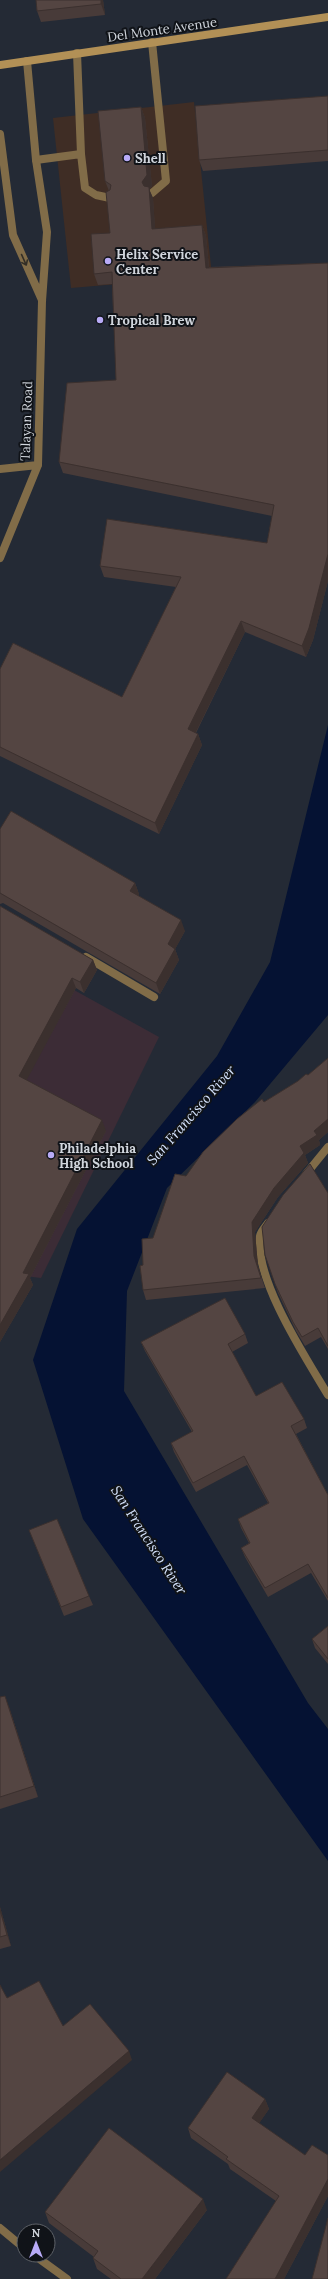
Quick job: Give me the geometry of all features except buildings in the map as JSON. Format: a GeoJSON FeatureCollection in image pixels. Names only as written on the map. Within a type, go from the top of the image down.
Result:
{"type":"FeatureCollection","features":[{"type":"Feature","properties":{"kind":"main road","name":"Del Monte Avenue"},"geometry":{"type":"LineString","coordinates":[[0,65],[328,17]]}},
{"type":"Feature","properties":{"kind":"street"},"geometry":{"type":"LineString","coordinates":[[152,42],[166,181],[152,193]]}},
{"type":"Feature","properties":{"kind":"street"},"geometry":{"type":"LineString","coordinates":[[76,53],[81,154],[85,188],[96,195],[110,198]]}},
{"type":"Feature","properties":{"kind":"street","name":"Talayan Road"},"geometry":{"type":"LineString","coordinates":[[0,558],[38,464],[42,301],[47,232],[36,160],[27,61]]}},
{"type":"Feature","properties":{"kind":"street","name":"Talayan Road"},"geometry":{"type":"LineString","coordinates":[[0,134],[13,235],[42,301]]}},
{"type":"Feature","properties":{"kind":"street"},"geometry":{"type":"LineString","coordinates":[[36,160],[81,154]]}},
{"type":"Feature","properties":{"kind":"street"},"geometry":{"type":"LineString","coordinates":[[0,469],[38,464]]}},
{"type":"Feature","properties":{"kind":"street"},"geometry":{"type":"LineString","coordinates":[[80,954],[154,997]]}},
{"type":"Feature","properties":{"kind":"street"},"geometry":{"type":"LineString","coordinates":[[298,1183],[328,1147]]}},
{"type":"Feature","properties":{"kind":"street"},"geometry":{"type":"LineString","coordinates":[[271,1218],[260,1235],[263,1265],[273,1296],[291,1334],[328,1395]]}},
{"type":"Feature","properties":{"kind":"street"},"geometry":{"type":"LineString","coordinates":[[1,2231],[16,2242]]}},
{"type":"Feature","properties":{"kind":"street"},"geometry":{"type":"LineString","coordinates":[[45,2263],[67,2279]]}},
{"type":"Feature","properties":{"kind":"shaded area"},"geometry":{"type":"Polygon","coordinates":[[[194,102],[212,276],[71,288],[53,118],[194,102]]]}},
{"type":"Feature","properties":{"kind":"shaded area","name":"Philadelphia High School"},"geometry":{"type":"Polygon","coordinates":[[[0,949],[159,1037],[41,1278],[0,1273],[0,949]]]}},
{"type":"Feature","properties":{"kind":"water","name":"San Francisco River"},"geometry":{"type":"Polygon","coordinates":[[[328,725],[328,1015],[255,1102],[167,1188],[127,1291],[124,1391],[308,1703],[328,1729],[328,1861],[83,1519],[33,1360],[77,1229],[217,1056],[270,962],[328,725]]]}},
{"type":"Feature","properties":{"kind":"place","name":"Shell"},"geometry":{"type":"Point","coordinates":[127,158]}},
{"type":"Feature","properties":{"kind":"place","name":"Helix Service Center"},"geometry":{"type":"Point","coordinates":[108,261]}},
{"type":"Feature","properties":{"kind":"place","name":"Tropical Brew"},"geometry":{"type":"Point","coordinates":[100,320]}},
{"type":"Feature","properties":{"kind":"place","name":"Philadelphia High School"},"geometry":{"type":"Point","coordinates":[51,1155]}}]}
